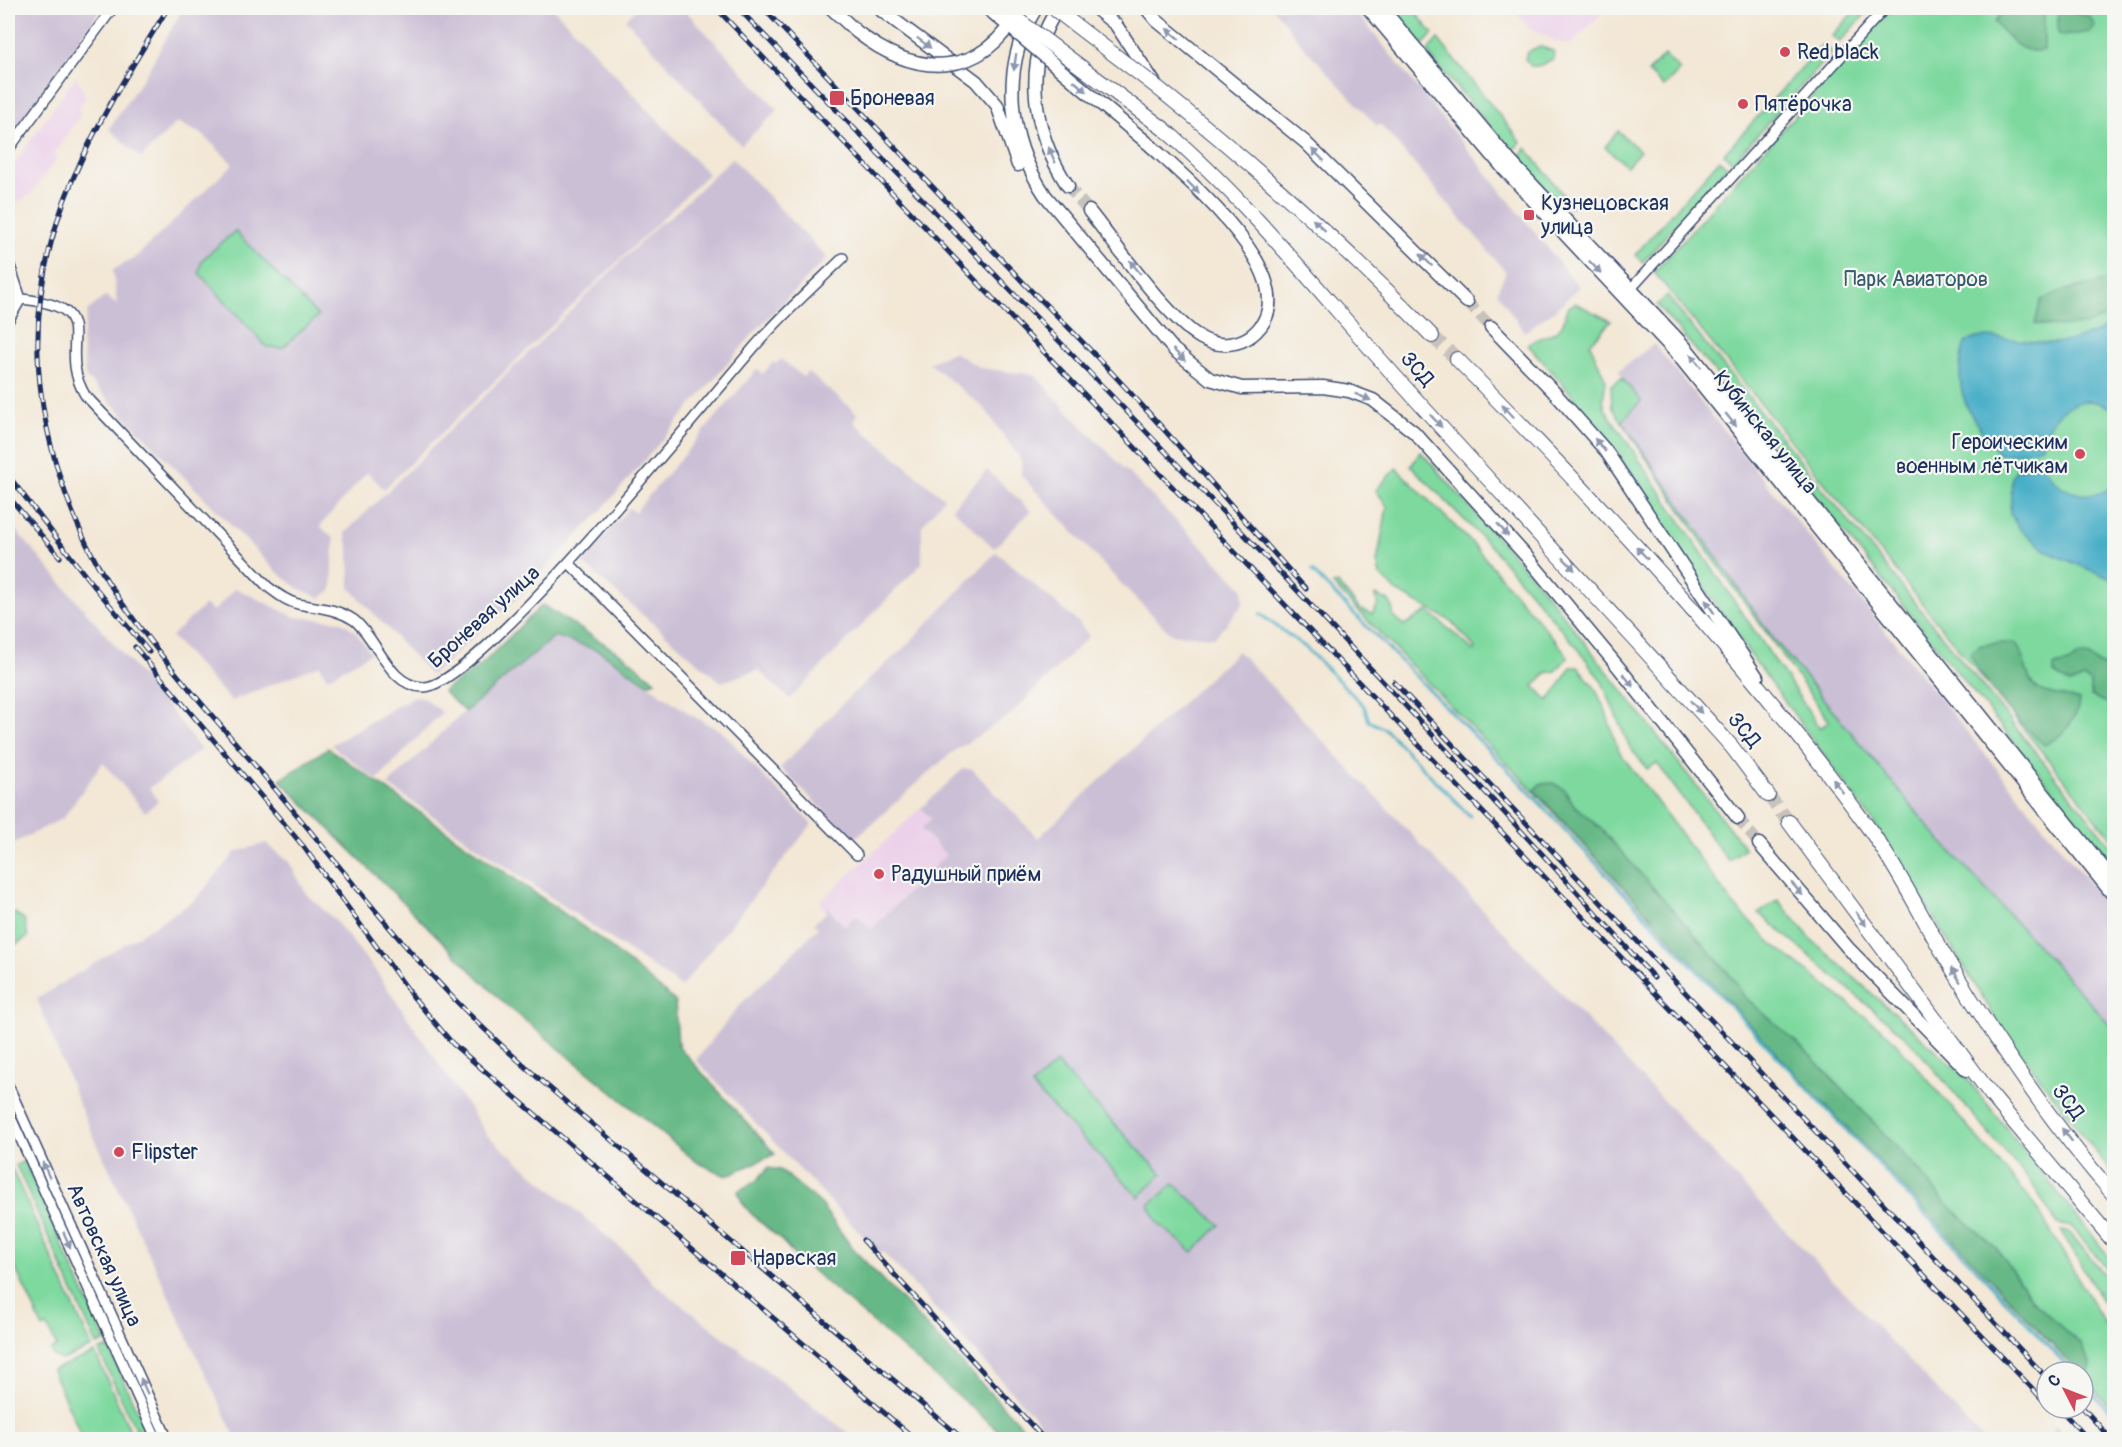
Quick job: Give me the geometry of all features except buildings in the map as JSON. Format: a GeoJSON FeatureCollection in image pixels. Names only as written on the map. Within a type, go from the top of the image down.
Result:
{"type":"FeatureCollection","features":[{"type":"Feature","properties":{"kind":"highway","name":"ЗСД"},"geometry":{"type":"LineString","coordinates":[[1002,8],[1164,129],[1203,163],[1265,228],[1396,377],[1732,747],[1768,795]]}},
{"type":"Feature","properties":{"kind":"highway","name":"ЗСД"},"geometry":{"type":"LineString","coordinates":[[1053,8],[1158,88],[1254,166],[1363,264],[1432,336]]}},
{"type":"Feature","properties":{"kind":"highway","name":"ЗСД"},"geometry":{"type":"LineString","coordinates":[[1457,359],[1686,599],[1777,707],[1873,833],[1993,1034],[2115,1195]]}},
{"type":"Feature","properties":{"kind":"highway"},"geometry":{"type":"LineString","coordinates":[[1789,822],[1992,1096],[2115,1242]]}},
{"type":"Feature","properties":{"kind":"main road"},"geometry":{"type":"LineString","coordinates":[[831,8],[857,32],[890,55],[918,64],[941,65],[972,57],[992,45],[1012,22],[1020,8]]}},
{"type":"Feature","properties":{"kind":"main road"},"geometry":{"type":"LineString","coordinates":[[878,8],[976,81],[988,93],[997,105],[1016,161],[1030,186],[1088,255],[1190,365],[1210,379],[1230,387],[1332,388],[1350,391],[1373,400],[1394,414],[1436,454],[1527,557],[1738,818]]}},
{"type":"Feature","properties":{"kind":"main road"},"geometry":{"type":"LineString","coordinates":[[987,8],[1151,146],[1213,206],[1236,232],[1264,271],[1269,288],[1268,307],[1263,322],[1253,334],[1228,345],[1215,344],[1195,334],[1172,313],[1089,211]]}},
{"type":"Feature","properties":{"kind":"main road"},"geometry":{"type":"LineString","coordinates":[[1036,8],[1016,51],[1013,75],[1012,100],[1020,150],[1030,173],[1044,195],[1156,329]]}},
{"type":"Feature","properties":{"kind":"main road"},"geometry":{"type":"LineString","coordinates":[[1058,8],[1044,32],[1038,51],[1035,96],[1040,123],[1052,156],[1068,186]]}},
{"type":"Feature","properties":{"kind":"main road"},"geometry":{"type":"LineString","coordinates":[[1095,8],[1116,25],[1158,88]]}},
{"type":"Feature","properties":{"kind":"main road"},"geometry":{"type":"LineString","coordinates":[[1146,8],[1163,26],[1305,142],[1467,302]]}},
{"type":"Feature","properties":{"kind":"main road","name":"Кубинская улица"},"geometry":{"type":"LineString","coordinates":[[1368,8],[1503,168],[1686,348],[2115,881]]}},
{"type":"Feature","properties":{"kind":"main road","name":"Кубинская улица"},"geometry":{"type":"LineString","coordinates":[[1382,8],[1510,161],[1628,293],[2115,896]]}},
{"type":"Feature","properties":{"kind":"main road"},"geometry":{"type":"LineString","coordinates":[[1491,327],[1606,452],[1777,707]]}},
{"type":"Feature","properties":{"kind":"main road"},"geometry":{"type":"LineString","coordinates":[[1759,844],[1848,948],[1992,1096]]}},
{"type":"Feature","properties":{"kind":"street"},"geometry":{"type":"LineString","coordinates":[[8,150],[113,8]]}},
{"type":"Feature","properties":{"kind":"street"},"geometry":{"type":"LineString","coordinates":[[1628,293],[1885,8]]}},
{"type":"Feature","properties":{"kind":"street","name":"Броневая улица"},"geometry":{"type":"LineString","coordinates":[[21,299],[57,304],[66,309],[72,318],[76,378],[85,395],[246,565],[277,594],[295,603],[341,612],[355,621],[396,675],[416,686],[431,687],[449,677],[523,610],[569,563],[756,344],[843,258]]}},
{"type":"Feature","properties":{"kind":"street"},"geometry":{"type":"LineString","coordinates":[[8,260],[21,299],[8,321]]}},
{"type":"Feature","properties":{"kind":"street"},"geometry":{"type":"LineString","coordinates":[[569,563],[857,855]]}},
{"type":"Feature","properties":{"kind":"street","name":"Автовская улица"},"geometry":{"type":"LineString","coordinates":[[8,1085],[168,1440]]}},
{"type":"Feature","properties":{"kind":"street","name":"Автовская улица"},"geometry":{"type":"LineString","coordinates":[[8,1111],[157,1440]]}},
{"type":"Feature","properties":{"kind":"shaded area"},"geometry":{"type":"Polygon","coordinates":[[[8,8],[102,8],[13,133],[8,133],[8,8]]]}},
{"type":"Feature","properties":{"kind":"shaded area"},"geometry":{"type":"Polygon","coordinates":[[[183,8],[553,8],[708,174],[384,489],[367,472],[320,526],[334,539],[332,590],[320,598],[298,588],[277,572],[85,376],[82,340],[88,310],[106,296],[117,305],[113,270],[136,257],[233,164],[203,135],[177,122],[141,158],[109,129],[149,69],[183,8]]]}},
{"type":"Feature","properties":{"kind":"shaded area"},"geometry":{"type":"Polygon","coordinates":[[[638,8],[683,8],[778,110],[741,145],[625,19],[638,8]]]}},
{"type":"Feature","properties":{"kind":"shaded area"},"geometry":{"type":"Polygon","coordinates":[[[1273,8],[1353,8],[1579,287],[1555,310],[1524,332],[1497,292],[1506,272],[1381,125],[1376,125],[1297,39],[1273,8]]]}},
{"type":"Feature","properties":{"kind":"shaded area"},"geometry":{"type":"Polygon","coordinates":[[[1513,8],[1606,8],[1572,44],[1559,43],[1528,27],[1513,8]]]}},
{"type":"Feature","properties":{"kind":"shaded area"},"geometry":{"type":"Polygon","coordinates":[[[76,76],[86,97],[78,110],[81,114],[54,154],[57,158],[30,195],[12,205],[13,166],[76,76]]]}},
{"type":"Feature","properties":{"kind":"shaded area"},"geometry":{"type":"Polygon","coordinates":[[[732,158],[827,258],[759,327],[600,512],[520,595],[431,675],[350,588],[349,549],[345,533],[659,224],[669,218],[732,158]]]}},
{"type":"Feature","properties":{"kind":"shaded area"},"geometry":{"type":"Polygon","coordinates":[[[1654,344],[2114,914],[2114,1029],[1934,833],[1773,638],[1622,420],[1641,401],[1618,371],[1654,344]]]}},
{"type":"Feature","properties":{"kind":"shaded area"},"geometry":{"type":"Polygon","coordinates":[[[953,352],[981,368],[1035,375],[1074,418],[1243,588],[1243,604],[1215,637],[1171,634],[1110,572],[1021,475],[1022,462],[985,409],[929,363],[953,352]]]}},
{"type":"Feature","properties":{"kind":"shaded area"},"geometry":{"type":"Polygon","coordinates":[[[781,359],[803,377],[808,372],[858,414],[854,422],[944,498],[922,526],[922,563],[790,699],[758,670],[721,682],[582,563],[629,508],[635,512],[757,369],[763,374],[773,362],[776,364],[781,359]]]}},
{"type":"Feature","properties":{"kind":"shaded area"},"geometry":{"type":"Polygon","coordinates":[[[987,470],[1031,511],[994,548],[952,508],[987,470]]]}},
{"type":"Feature","properties":{"kind":"shaded area"},"geometry":{"type":"Polygon","coordinates":[[[8,521],[169,708],[201,750],[149,788],[158,801],[145,812],[103,762],[63,818],[8,846],[8,521]]]}},
{"type":"Feature","properties":{"kind":"shaded area"},"geometry":{"type":"Polygon","coordinates":[[[996,552],[1078,622],[1089,636],[1010,715],[950,754],[858,836],[852,838],[780,768],[850,696],[905,647],[996,552]]]}},
{"type":"Feature","properties":{"kind":"shaded area"},"geometry":{"type":"Polygon","coordinates":[[[235,588],[295,617],[340,621],[355,631],[371,653],[327,678],[320,665],[231,701],[171,636],[205,605],[214,611],[235,588]]]}},
{"type":"Feature","properties":{"kind":"shaded area"},"geometry":{"type":"Polygon","coordinates":[[[555,636],[599,651],[693,716],[723,732],[752,765],[812,824],[681,987],[388,785],[457,718],[555,636]]]}},
{"type":"Feature","properties":{"kind":"shaded area"},"geometry":{"type":"Polygon","coordinates":[[[1238,651],[1983,1439],[1055,1439],[883,1252],[880,1254],[696,1060],[739,1006],[818,928],[814,923],[827,912],[826,906],[845,926],[857,915],[871,929],[946,855],[921,829],[931,819],[921,808],[963,769],[972,769],[1038,838],[1238,651]]]}},
{"type":"Feature","properties":{"kind":"shaded area"},"geometry":{"type":"Polygon","coordinates":[[[414,696],[422,697],[442,712],[377,780],[331,745],[414,696]]]}},
{"type":"Feature","properties":{"kind":"shaded area"},"geometry":{"type":"Polygon","coordinates":[[[921,808],[931,819],[921,829],[946,855],[870,929],[845,926],[826,908],[827,912],[820,902],[921,808]]]}},
{"type":"Feature","properties":{"kind":"shaded area"},"geometry":{"type":"Polygon","coordinates":[[[266,843],[289,862],[307,895],[334,919],[375,970],[488,1136],[630,1256],[652,1282],[856,1439],[236,1439],[80,1107],[37,999],[195,900],[236,852],[266,843]]]}},
{"type":"Feature","properties":{"kind":"green space"},"geometry":{"type":"Polygon","coordinates":[[[1390,8],[1412,8],[1433,34],[1424,44],[1420,44],[1390,8]]]}},
{"type":"Feature","properties":{"kind":"green space"},"geometry":{"type":"Polygon","coordinates":[[[1857,8],[1871,8],[1840,42],[1832,36],[1857,8]]]}},
{"type":"Feature","properties":{"kind":"green space","name":"Парк Авиаторов"},"geometry":{"type":"Polygon","coordinates":[[[1892,8],[2114,8],[2114,841],[1654,272],[1892,8]]]}},
{"type":"Feature","properties":{"kind":"green space"},"geometry":{"type":"Polygon","coordinates":[[[2005,8],[2044,8],[2044,50],[2022,48],[1994,22],[2005,8]]]}},
{"type":"Feature","properties":{"kind":"green space"},"geometry":{"type":"Polygon","coordinates":[[[2058,8],[2074,8],[2076,12],[2090,17],[2095,26],[2090,32],[2063,36],[2058,33],[2058,8]]]}},
{"type":"Feature","properties":{"kind":"green space"},"geometry":{"type":"Polygon","coordinates":[[[1438,39],[1521,142],[1514,150],[1510,150],[1428,54],[1429,49],[1438,39]]]}},
{"type":"Feature","properties":{"kind":"green space"},"geometry":{"type":"Polygon","coordinates":[[[1823,44],[1832,52],[1733,162],[1724,154],[1823,44]]]}},
{"type":"Feature","properties":{"kind":"green space"},"geometry":{"type":"Polygon","coordinates":[[[1541,47],[1554,51],[1553,59],[1539,66],[1531,66],[1525,59],[1527,54],[1541,47]]]}},
{"type":"Feature","properties":{"kind":"green space"},"geometry":{"type":"Polygon","coordinates":[[[1664,55],[1680,70],[1664,87],[1648,72],[1664,55]]]}},
{"type":"Feature","properties":{"kind":"green space"},"geometry":{"type":"Polygon","coordinates":[[[1618,131],[1640,151],[1627,166],[1605,147],[1618,131]]]}},
{"type":"Feature","properties":{"kind":"green space"},"geometry":{"type":"Polygon","coordinates":[[[1526,148],[1572,206],[1570,208],[1546,189],[1519,160],[1526,148]]]}},
{"type":"Feature","properties":{"kind":"green space"},"geometry":{"type":"Polygon","coordinates":[[[1719,160],[1727,167],[1643,262],[1635,255],[1719,160]]]}},
{"type":"Feature","properties":{"kind":"green space"},"geometry":{"type":"Polygon","coordinates":[[[235,231],[318,316],[282,348],[267,347],[199,273],[202,260],[235,231]]]}},
{"type":"Feature","properties":{"kind":"green space"},"geometry":{"type":"Polygon","coordinates":[[[2114,279],[2114,310],[2107,316],[2077,326],[2035,324],[2041,300],[2062,291],[2114,279]]]}},
{"type":"Feature","properties":{"kind":"green space"},"geometry":{"type":"Polygon","coordinates":[[[1667,296],[2114,849],[2114,866],[1716,374],[1657,305],[1667,296]]]}},
{"type":"Feature","properties":{"kind":"green space"},"geometry":{"type":"Polygon","coordinates":[[[1575,303],[1611,321],[1590,344],[1606,381],[1603,400],[1605,409],[1820,728],[1829,721],[1711,555],[1612,407],[1611,385],[1622,378],[1641,401],[1622,421],[1773,638],[1934,833],[2114,1029],[2114,1176],[2001,1027],[1879,830],[1733,631],[1614,448],[1528,345],[1557,331],[1563,323],[1567,308],[1575,303]]]}},
{"type":"Feature","properties":{"kind":"green space"},"geometry":{"type":"Polygon","coordinates":[[[1421,452],[1539,584],[1745,848],[1728,861],[1657,763],[1647,769],[1629,746],[1602,682],[1580,651],[1493,549],[1411,466],[1421,452]]]}},
{"type":"Feature","properties":{"kind":"green space"},"geometry":{"type":"Polygon","coordinates":[[[1396,468],[1473,544],[1566,653],[1567,658],[1556,671],[1546,673],[1534,686],[1548,701],[1571,667],[1578,667],[1595,688],[1606,712],[1618,750],[1734,905],[1770,942],[1890,1036],[2033,1202],[2114,1339],[2114,1411],[2095,1390],[2095,1360],[2067,1360],[1521,778],[1333,585],[1338,584],[1361,610],[1372,614],[1378,605],[1375,595],[1388,600],[1393,607],[1393,617],[1404,625],[1428,611],[1474,651],[1475,648],[1451,621],[1396,591],[1380,575],[1377,562],[1387,507],[1376,490],[1396,468]]]}},
{"type":"Feature","properties":{"kind":"green space"},"geometry":{"type":"Polygon","coordinates":[[[542,605],[626,657],[655,681],[648,684],[599,651],[555,636],[465,712],[443,691],[480,666],[542,605]]]}},
{"type":"Feature","properties":{"kind":"green space"},"geometry":{"type":"Polygon","coordinates":[[[2015,643],[2036,687],[2047,693],[2079,700],[2076,714],[2068,727],[2051,742],[2044,745],[2023,725],[1984,679],[1970,653],[1981,645],[2015,643]]]}},
{"type":"Feature","properties":{"kind":"green space"},"geometry":{"type":"Polygon","coordinates":[[[2080,655],[2089,657],[2114,673],[2114,706],[2091,696],[2091,683],[2084,678],[2070,684],[2054,673],[2054,666],[2068,663],[2080,655]]]}},
{"type":"Feature","properties":{"kind":"green space"},"geometry":{"type":"Polygon","coordinates":[[[328,748],[599,938],[675,1001],[678,1046],[775,1154],[726,1176],[697,1162],[504,1003],[280,780],[328,748]]]}},
{"type":"Feature","properties":{"kind":"green space"},"geometry":{"type":"Polygon","coordinates":[[[1553,783],[1565,790],[1574,805],[1600,828],[1736,982],[1744,996],[1807,1052],[1916,1167],[1945,1202],[1997,1249],[2034,1302],[2080,1344],[2089,1360],[2067,1360],[1764,1040],[1534,790],[1540,784],[1553,783]]]}},
{"type":"Feature","properties":{"kind":"green space"},"geometry":{"type":"Polygon","coordinates":[[[1778,900],[1813,941],[1965,1076],[2114,1263],[2114,1277],[2072,1227],[2057,1224],[2033,1185],[1909,1040],[1759,913],[1778,900]]]}},
{"type":"Feature","properties":{"kind":"green space"},"geometry":{"type":"Polygon","coordinates":[[[14,913],[24,919],[28,937],[8,949],[8,914],[14,913]]]}},
{"type":"Feature","properties":{"kind":"green space"},"geometry":{"type":"Polygon","coordinates":[[[1056,1063],[1162,1174],[1139,1197],[1032,1086],[1056,1063]]]}},
{"type":"Feature","properties":{"kind":"green space"},"geometry":{"type":"Polygon","coordinates":[[[24,1161],[106,1341],[97,1345],[16,1165],[24,1161]]]}},
{"type":"Feature","properties":{"kind":"green space"},"geometry":{"type":"Polygon","coordinates":[[[11,1167],[92,1347],[62,1360],[53,1356],[51,1350],[57,1347],[47,1326],[43,1328],[8,1252],[8,1168],[11,1167]]]}},
{"type":"Feature","properties":{"kind":"green space"},"geometry":{"type":"Polygon","coordinates":[[[768,1168],[780,1170],[819,1202],[853,1249],[1034,1439],[1008,1439],[793,1254],[747,1209],[738,1191],[756,1181],[768,1168]]]}},
{"type":"Feature","properties":{"kind":"green space"},"geometry":{"type":"Polygon","coordinates":[[[1174,1184],[1220,1225],[1193,1252],[1158,1223],[1149,1205],[1174,1184]]]}},
{"type":"Feature","properties":{"kind":"green space"},"geometry":{"type":"Polygon","coordinates":[[[2061,1231],[2069,1232],[2114,1286],[2114,1321],[2061,1231]]]}},
{"type":"Feature","properties":{"kind":"green space"},"geometry":{"type":"Polygon","coordinates":[[[108,1347],[150,1439],[140,1439],[99,1351],[108,1347]]]}},
{"type":"Feature","properties":{"kind":"green space"},"geometry":{"type":"Polygon","coordinates":[[[95,1353],[134,1439],[83,1439],[52,1370],[95,1353]]]}},
{"type":"Feature","properties":{"kind":"water"},"geometry":{"type":"Polygon","coordinates":[[[2114,323],[2114,410],[2090,401],[2078,403],[2059,414],[2046,434],[2042,447],[2013,454],[1999,454],[1972,416],[1961,389],[1961,360],[1965,343],[1972,339],[1992,337],[2056,343],[2082,337],[2114,323]]]}},
{"type":"Feature","properties":{"kind":"water"},"geometry":{"type":"Polygon","coordinates":[[[2043,464],[2056,482],[2074,492],[2094,494],[2114,486],[2114,580],[2048,552],[2019,528],[2010,514],[2012,476],[2016,470],[2043,464]]]}},
{"type":"Feature","properties":{"kind":"waterway"},"geometry":{"type":"LineString","coordinates":[[1312,571],[1519,781],[2062,1360]]}},
{"type":"Feature","properties":{"kind":"waterway"},"geometry":{"type":"LineString","coordinates":[[1260,614],[1305,647],[1364,706],[1369,721],[1385,729],[1470,816]]}},
{"type":"Feature","properties":{"kind":"waterway"},"geometry":{"type":"LineString","coordinates":[[2095,1396],[2114,1416]]}},
{"type":"Feature","properties":{"kind":"waterway"},"geometry":{"type":"LineString","coordinates":[[2055,1429],[2065,1440]]}},
{"type":"Feature","properties":{"kind":"tunnel"},"geometry":{"type":"LineString","coordinates":[[1068,186],[1089,211]]}},
{"type":"Feature","properties":{"kind":"tunnel"},"geometry":{"type":"LineString","coordinates":[[1467,302],[1491,327]]}},
{"type":"Feature","properties":{"kind":"tunnel"},"geometry":{"type":"LineString","coordinates":[[1432,336],[1457,359]]}},
{"type":"Feature","properties":{"kind":"tunnel"},"geometry":{"type":"LineString","coordinates":[[1768,795],[1789,822]]}},
{"type":"Feature","properties":{"kind":"tunnel"},"geometry":{"type":"LineString","coordinates":[[1738,818],[1759,844]]}},
{"type":"Feature","properties":{"kind":"railway"},"geometry":{"type":"LineString","coordinates":[[168,8],[118,90],[76,172],[59,214],[47,259],[40,306],[38,355],[40,383],[50,443],[80,531],[94,557],[108,582],[167,662],[393,932],[442,987],[513,1056],[560,1097],[964,1440]]}},
{"type":"Feature","properties":{"kind":"railway"},"geometry":{"type":"LineString","coordinates":[[716,8],[2035,1391]]}},
{"type":"Feature","properties":{"kind":"railway"},"geometry":{"type":"LineString","coordinates":[[738,8],[1315,610],[1429,731],[1654,978]]}},
{"type":"Feature","properties":{"kind":"railway"},"geometry":{"type":"LineString","coordinates":[[763,8],[1039,299]]}},
{"type":"Feature","properties":{"kind":"railway"},"geometry":{"type":"LineString","coordinates":[[1034,293],[1139,402],[1306,589]]}},
{"type":"Feature","properties":{"kind":"railway"},"geometry":{"type":"LineString","coordinates":[[8,475],[88,579],[149,652]]}},
{"type":"Feature","properties":{"kind":"railway"},"geometry":{"type":"LineString","coordinates":[[8,496],[60,557]]}},
{"type":"Feature","properties":{"kind":"railway"},"geometry":{"type":"LineString","coordinates":[[135,647],[303,846],[414,998],[453,1044],[916,1440]]}},
{"type":"Feature","properties":{"kind":"railway"},"geometry":{"type":"LineString","coordinates":[[1394,682],[2035,1365]]}},
{"type":"Feature","properties":{"kind":"railway"},"geometry":{"type":"LineString","coordinates":[[863,1240],[1045,1440]]}},
{"type":"Feature","properties":{"kind":"railway"},"geometry":{"type":"LineString","coordinates":[[2070,1420],[2089,1440]]}},
{"type":"Feature","properties":{"kind":"railway"},"geometry":{"type":"LineString","coordinates":[[2094,1420],[2112,1440]]}},
{"type":"Feature","properties":{"kind":"place","name":"Red black"},"geometry":{"type":"Point","coordinates":[1785,52]}},
{"type":"Feature","properties":{"kind":"place","name":"Броневая"},"geometry":{"type":"Point","coordinates":[837,98]}},
{"type":"Feature","properties":{"kind":"place","name":"Пятёрочка"},"geometry":{"type":"Point","coordinates":[1743,104]}},
{"type":"Feature","properties":{"kind":"place","name":"Кузнецовская улица"},"geometry":{"type":"Point","coordinates":[1529,215]}},
{"type":"Feature","properties":{"kind":"place","name":"Героическим военным лётчикам"},"geometry":{"type":"Point","coordinates":[2080,454]}},
{"type":"Feature","properties":{"kind":"place","name":"Радушный приём"},"geometry":{"type":"Point","coordinates":[879,874]}},
{"type":"Feature","properties":{"kind":"place","name":"Flipster"},"geometry":{"type":"Point","coordinates":[119,1152]}},
{"type":"Feature","properties":{"kind":"place","name":"Нарвская"},"geometry":{"type":"Point","coordinates":[738,1258]}}]}
